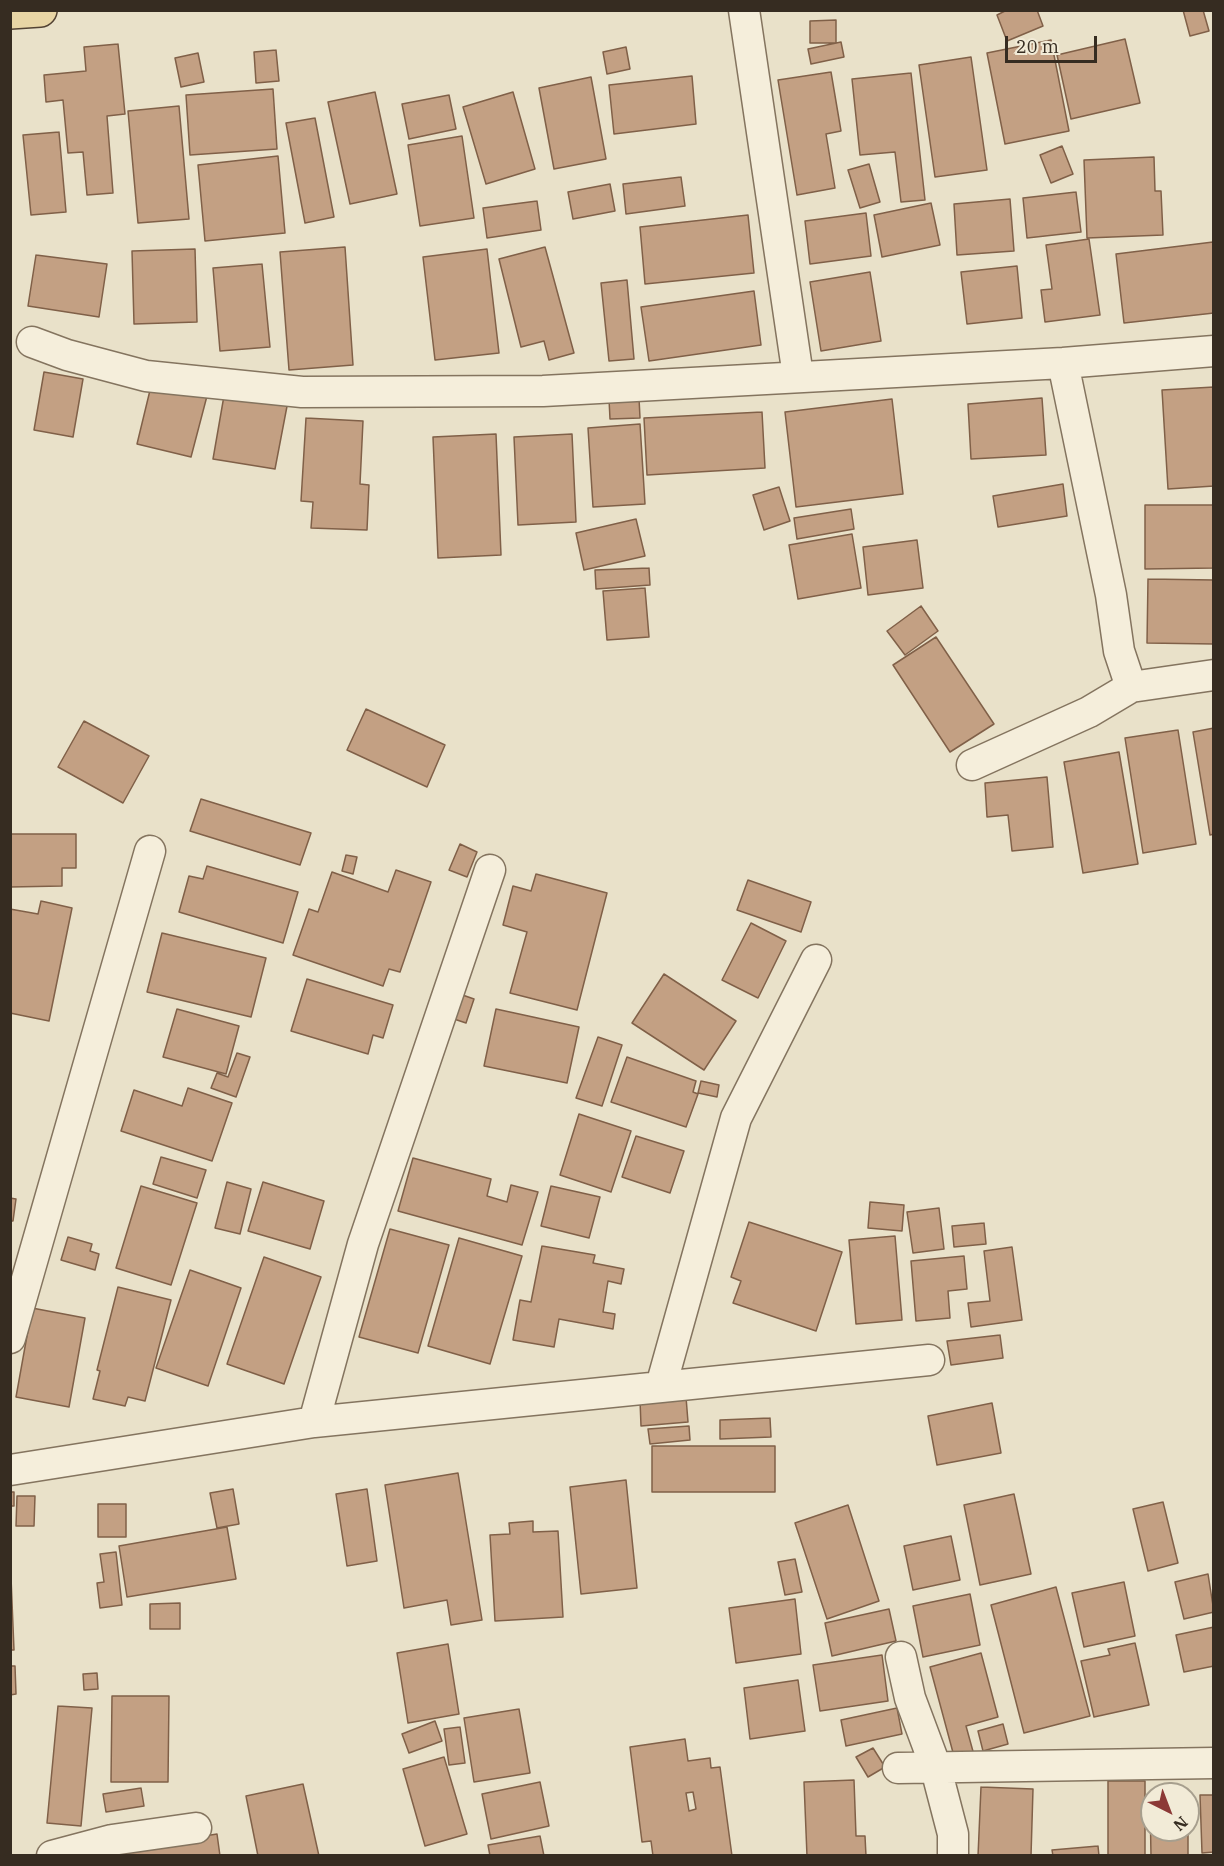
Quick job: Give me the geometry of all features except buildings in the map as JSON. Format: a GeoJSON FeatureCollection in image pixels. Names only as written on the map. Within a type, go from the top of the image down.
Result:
{"type":"FeatureCollection","features":[{"type":"Feature","properties":{"kind":"main road"},"geometry":{"type":"LineString","coordinates":[[10,12],[40,10]]}},
{"type":"Feature","properties":{"kind":"street"},"geometry":{"type":"LineString","coordinates":[[744,10],[798,376]]}},
{"type":"Feature","properties":{"kind":"street"},"geometry":{"type":"LineString","coordinates":[[32,342],[66,355],[146,376],[302,392],[543,391],[1063,363],[1214,351]]}},
{"type":"Feature","properties":{"kind":"street"},"geometry":{"type":"LineString","coordinates":[[1063,363],[1111,595],[1119,651],[1131,687]]}},
{"type":"Feature","properties":{"kind":"street"},"geometry":{"type":"LineString","coordinates":[[972,765],[1089,712],[1131,687],[1214,675]]}},
{"type":"Feature","properties":{"kind":"street"},"geometry":{"type":"LineString","coordinates":[[10,1338],[150,851]]}},
{"type":"Feature","properties":{"kind":"street"},"geometry":{"type":"LineString","coordinates":[[314,1422],[363,1244],[490,870]]}},
{"type":"Feature","properties":{"kind":"street"},"geometry":{"type":"LineString","coordinates":[[661,1386],[736,1118],[816,960]]}},
{"type":"Feature","properties":{"kind":"street"},"geometry":{"type":"LineString","coordinates":[[10,1470],[314,1422],[929,1360]]}},
{"type":"Feature","properties":{"kind":"street"},"geometry":{"type":"LineString","coordinates":[[901,1657],[910,1698],[935,1765],[953,1834],[953,1856]]}},
{"type":"Feature","properties":{"kind":"street"},"geometry":{"type":"LineString","coordinates":[[898,1768],[935,1765],[1214,1762]]}},
{"type":"Feature","properties":{"kind":"street"},"geometry":{"type":"LineString","coordinates":[[52,1856],[112,1840],[196,1828]]}}]}
